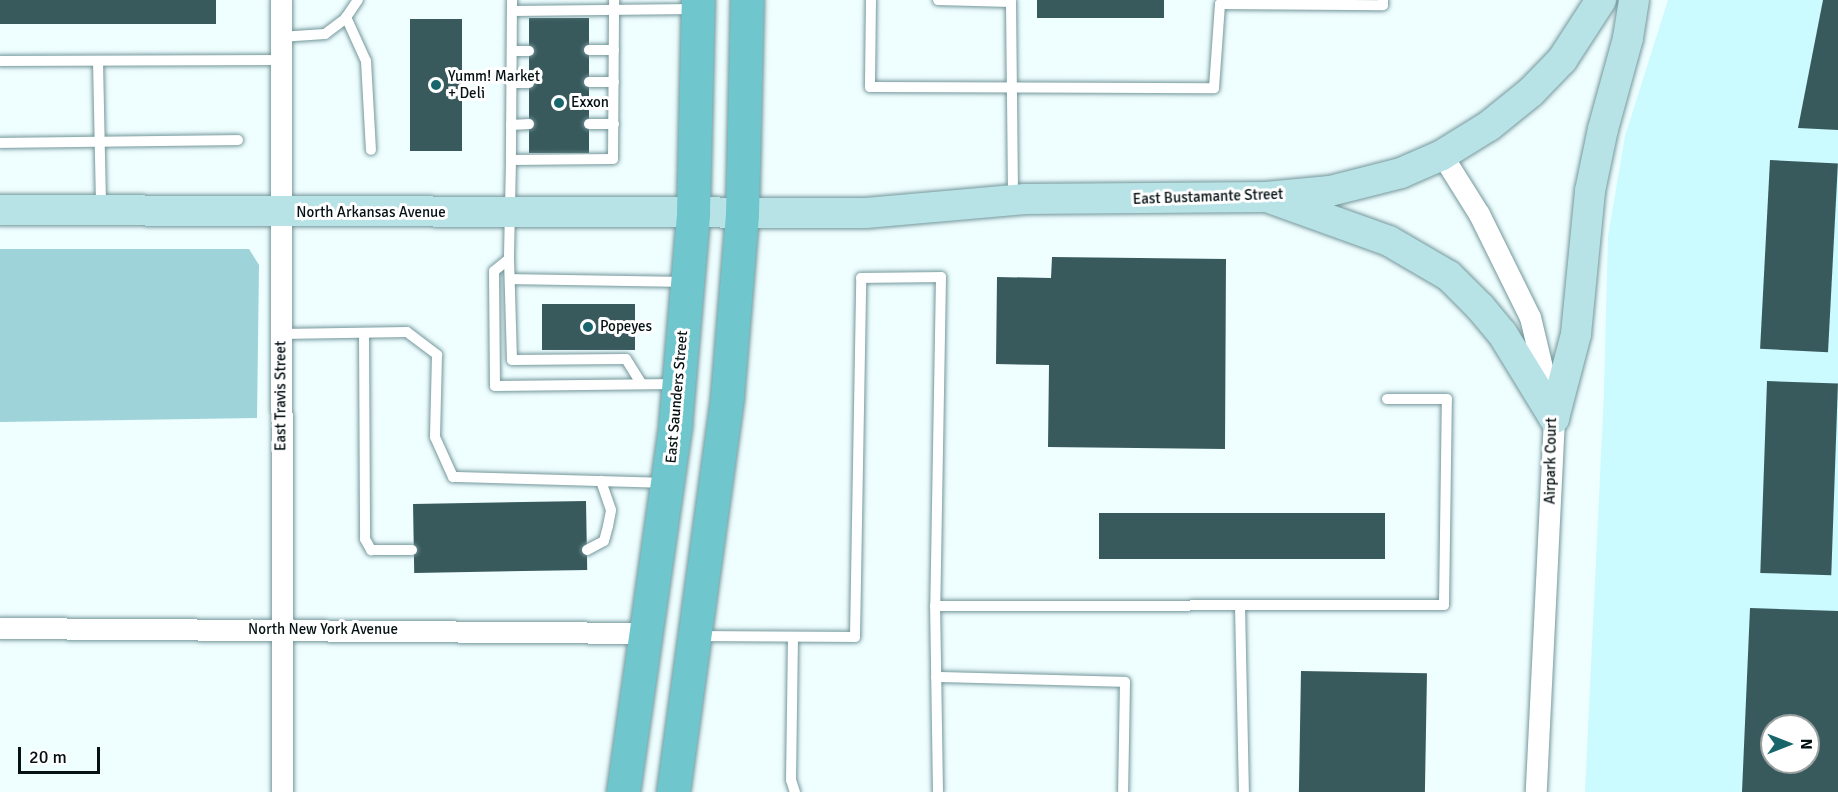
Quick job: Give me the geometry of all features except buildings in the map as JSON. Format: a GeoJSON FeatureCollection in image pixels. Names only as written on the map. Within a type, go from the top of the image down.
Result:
{"type":"FeatureCollection","features":[{"type":"Feature","properties":{"kind":"main road"},"geometry":{"type":"LineString","coordinates":[[673,792],[727,397],[742,214],[747,0]]}},
{"type":"Feature","properties":{"kind":"main road","name":"East Bustamante Street"},"geometry":{"type":"LineString","coordinates":[[742,214],[866,213],[1013,200],[1266,196],[1330,191],[1369,182],[1442,155],[1489,126],[1531,92],[1562,60],[1601,0]]}},
{"type":"Feature","properties":{"kind":"main road"},"geometry":{"type":"LineString","coordinates":[[1554,418],[1576,334],[1590,191],[1603,129],[1628,38],[1634,0]]}},
{"type":"Feature","properties":{"kind":"main road","name":"East Saunders Street"},"geometry":{"type":"LineString","coordinates":[[623,792],[669,483],[693,213],[698,4]]}},
{"type":"Feature","properties":{"kind":"main road"},"geometry":{"type":"LineString","coordinates":[[1266,196],[1348,229],[1389,241],[1449,276],[1502,333],[1554,418]]}},
{"type":"Feature","properties":{"kind":"main road","name":"North Arkansas Avenue"},"geometry":{"type":"LineString","coordinates":[[0,210],[742,214]]}},
{"type":"Feature","properties":{"kind":"street","name":"East Travis Street"},"geometry":{"type":"LineString","coordinates":[[280,0],[282,792]]}},
{"type":"Feature","properties":{"kind":"street","name":"Airpark Court"},"geometry":{"type":"LineString","coordinates":[[1442,155],[1479,214],[1530,317],[1554,418],[1536,792]]}},
{"type":"Feature","properties":{"kind":"street","name":"North New York Avenue"},"geometry":{"type":"LineString","coordinates":[[0,628],[646,633]]}},
{"type":"Feature","properties":{"kind":"lane"},"geometry":{"type":"LineString","coordinates":[[280,37],[325,34],[346,17],[358,0]]}},
{"type":"Feature","properties":{"kind":"lane"},"geometry":{"type":"LineString","coordinates":[[872,0],[870,87],[1214,88],[1220,4],[1383,5],[1383,0]]}},
{"type":"Feature","properties":{"kind":"lane"},"geometry":{"type":"LineString","coordinates":[[938,0],[1011,2],[1013,200]]}},
{"type":"Feature","properties":{"kind":"lane"},"geometry":{"type":"LineString","coordinates":[[511,160],[613,159],[614,4]]}},
{"type":"Feature","properties":{"kind":"lane"},"geometry":{"type":"LineString","coordinates":[[641,383],[626,359],[512,360],[509,259],[512,5],[698,4]]}},
{"type":"Feature","properties":{"kind":"lane"},"geometry":{"type":"LineString","coordinates":[[346,17],[366,61],[371,150]]}},
{"type":"Feature","properties":{"kind":"lane"},"geometry":{"type":"LineString","coordinates":[[589,50],[614,50]]}},
{"type":"Feature","properties":{"kind":"lane"},"geometry":{"type":"LineString","coordinates":[[512,51],[529,51]]}},
{"type":"Feature","properties":{"kind":"lane"},"geometry":{"type":"LineString","coordinates":[[0,61],[280,60]]}},
{"type":"Feature","properties":{"kind":"lane"},"geometry":{"type":"LineString","coordinates":[[98,61],[101,211]]}},
{"type":"Feature","properties":{"kind":"lane"},"geometry":{"type":"LineString","coordinates":[[511,83],[529,82]]}},
{"type":"Feature","properties":{"kind":"lane"},"geometry":{"type":"LineString","coordinates":[[589,82],[614,82]]}},
{"type":"Feature","properties":{"kind":"lane"},"geometry":{"type":"LineString","coordinates":[[511,125],[529,124]]}},
{"type":"Feature","properties":{"kind":"lane"},"geometry":{"type":"LineString","coordinates":[[589,124],[614,124]]}},
{"type":"Feature","properties":{"kind":"lane"},"geometry":{"type":"LineString","coordinates":[[0,143],[238,140]]}},
{"type":"Feature","properties":{"kind":"lane"},"geometry":{"type":"LineString","coordinates":[[509,259],[494,271],[495,386],[678,384]]}},
{"type":"Feature","properties":{"kind":"lane"},"geometry":{"type":"LineString","coordinates":[[695,636],[855,637],[861,278],[941,277],[935,606],[938,792]]}},
{"type":"Feature","properties":{"kind":"lane"},"geometry":{"type":"LineString","coordinates":[[510,279],[687,282]]}},
{"type":"Feature","properties":{"kind":"lane"},"geometry":{"type":"LineString","coordinates":[[280,334],[407,332],[437,355],[435,437],[453,477],[669,483]]}},
{"type":"Feature","properties":{"kind":"lane"},"geometry":{"type":"LineString","coordinates":[[364,333],[365,539],[371,550],[412,550]]}},
{"type":"Feature","properties":{"kind":"lane"},"geometry":{"type":"LineString","coordinates":[[935,606],[1444,605],[1447,399],[1387,399]]}},
{"type":"Feature","properties":{"kind":"lane"},"geometry":{"type":"LineString","coordinates":[[587,550],[604,541],[608,526],[611,510],[601,481]]}},
{"type":"Feature","properties":{"kind":"lane"},"geometry":{"type":"LineString","coordinates":[[1240,605],[1244,792]]}},
{"type":"Feature","properties":{"kind":"lane"},"geometry":{"type":"LineString","coordinates":[[793,637],[791,780],[795,792]]}},
{"type":"Feature","properties":{"kind":"lane"},"geometry":{"type":"LineString","coordinates":[[936,677],[1125,682],[1123,792]]}},
{"type":"Feature","properties":{"kind":"shaded area"},"geometry":{"type":"Polygon","coordinates":[[[1668,0],[1838,0],[1838,792],[1585,792],[1604,392],[1608,236],[1625,136],[1668,0]]]}},
{"type":"Feature","properties":{"kind":"shaded area"},"geometry":{"type":"Polygon","coordinates":[[[0,249],[249,249],[259,265],[257,418],[0,422],[0,249]]]}},
{"type":"Feature","properties":{"kind":"place","name":"Yumm! Market + Deli"},"geometry":{"type":"Point","coordinates":[436,85]}},
{"type":"Feature","properties":{"kind":"place","name":"Exxon"},"geometry":{"type":"Point","coordinates":[559,103]}},
{"type":"Feature","properties":{"kind":"place","name":"Popeyes"},"geometry":{"type":"Point","coordinates":[588,327]}}]}
